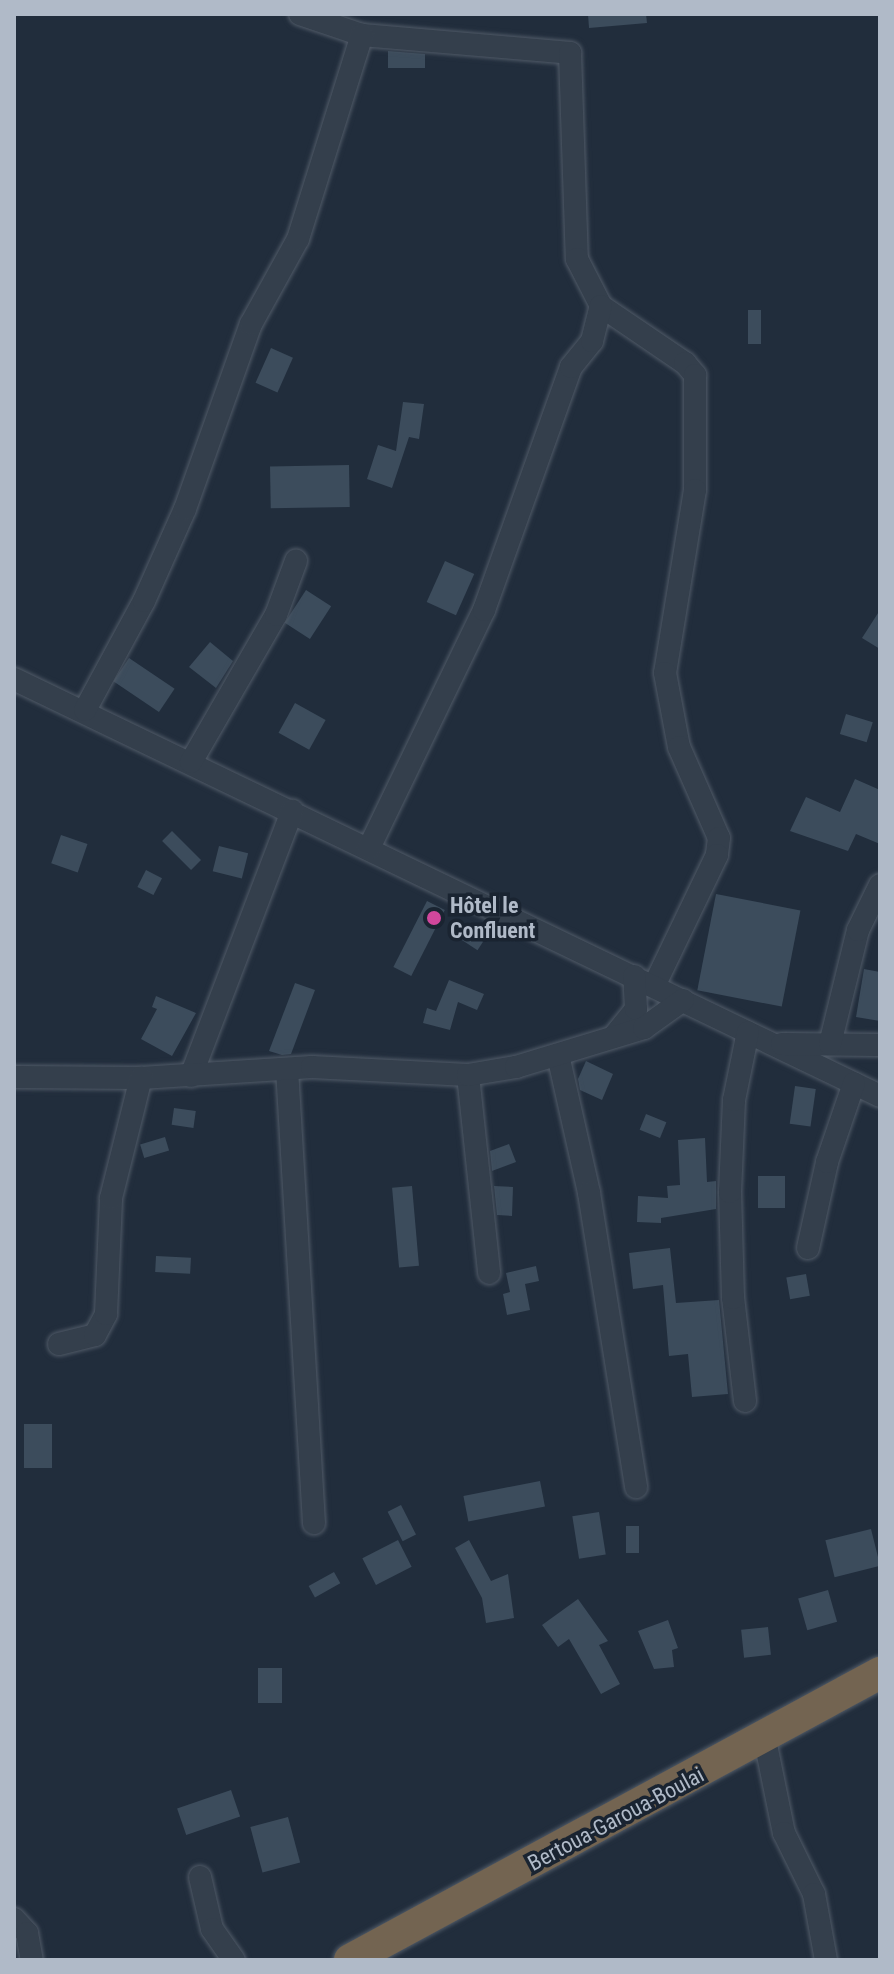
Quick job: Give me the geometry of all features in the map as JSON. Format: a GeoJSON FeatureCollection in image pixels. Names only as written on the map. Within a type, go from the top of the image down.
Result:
{"type":"FeatureCollection","features":[{"type":"Feature","properties":{"kind":"highway","name":"Bertoua-Garoua-Boulai"},"geometry":{"type":"LineString","coordinates":[[350,1960],[765,1740],[880,1673]]}},
{"type":"Feature","properties":{"kind":"street"},"geometry":{"type":"LineString","coordinates":[[300,14],[362,35],[570,53],[577,259],[601,306],[685,363],[698,389],[695,490],[665,673],[679,747],[719,838],[717,855],[644,981],[636,1009],[615,1035]]}},
{"type":"Feature","properties":{"kind":"street"},"geometry":{"type":"LineString","coordinates":[[85,710],[144,601],[185,509],[251,324],[298,239],[362,35]]}},
{"type":"Feature","properties":{"kind":"street"},"geometry":{"type":"LineString","coordinates":[[369,848],[484,610],[571,367],[596,332],[601,306]]}},
{"type":"Feature","properties":{"kind":"street"},"geometry":{"type":"LineString","coordinates":[[191,762],[276,615],[296,561]]}},
{"type":"Feature","properties":{"kind":"street"},"geometry":{"type":"LineString","coordinates":[[14,679],[85,710],[880,1096]]}},
{"type":"Feature","properties":{"kind":"street"},"geometry":{"type":"LineString","coordinates":[[191,1076],[292,811]]}},
{"type":"Feature","properties":{"kind":"street"},"geometry":{"type":"LineString","coordinates":[[830,1044],[858,930],[880,885]]}},
{"type":"Feature","properties":{"kind":"street"},"geometry":{"type":"LineString","coordinates":[[14,1077],[141,1078],[287,1069],[468,1075],[558,1055],[644,1028],[683,1000]]}},
{"type":"Feature","properties":{"kind":"street"},"geometry":{"type":"LineString","coordinates":[[745,1401],[733,1298],[730,1192],[734,1100],[748,1032]]}},
{"type":"Feature","properties":{"kind":"street"},"geometry":{"type":"LineString","coordinates":[[773,1044],[880,1045]]}},
{"type":"Feature","properties":{"kind":"street"},"geometry":{"type":"LineString","coordinates":[[558,1055],[589,1193],[636,1487]]}},
{"type":"Feature","properties":{"kind":"street"},"geometry":{"type":"LineString","coordinates":[[287,1069],[314,1523]]}},
{"type":"Feature","properties":{"kind":"street"},"geometry":{"type":"LineString","coordinates":[[468,1075],[489,1273]]}},
{"type":"Feature","properties":{"kind":"street"},"geometry":{"type":"LineString","coordinates":[[59,1344],[95,1335],[102,1327],[111,1198],[141,1078]]}},
{"type":"Feature","properties":{"kind":"street"},"geometry":{"type":"LineString","coordinates":[[808,1248],[827,1162],[854,1083]]}},
{"type":"Feature","properties":{"kind":"street"},"geometry":{"type":"LineString","coordinates":[[765,1740],[784,1833],[814,1894],[826,1960]]}},
{"type":"Feature","properties":{"kind":"street"},"geometry":{"type":"LineString","coordinates":[[200,1877],[212,1929],[234,1960]]}},
{"type":"Feature","properties":{"kind":"street"},"geometry":{"type":"LineString","coordinates":[[14,1919],[27,1933],[32,1960]]}},
{"type":"Feature","properties":{"kind":"building"},"geometry":{"type":"Polygon","coordinates":[[[588,14],[646,14],[647,23],[589,28],[588,14]]]}},
{"type":"Feature","properties":{"kind":"building"},"geometry":{"type":"Polygon","coordinates":[[[388,51],[425,54],[425,68],[388,68],[388,51]]]}},
{"type":"Feature","properties":{"kind":"building"},"geometry":{"type":"Polygon","coordinates":[[[748,310],[761,310],[761,344],[748,344],[748,310]]]}},
{"type":"Feature","properties":{"kind":"building"},"geometry":{"type":"Polygon","coordinates":[[[271,348],[293,358],[277,392],[256,383],[271,348]]]}},
{"type":"Feature","properties":{"kind":"building"},"geometry":{"type":"Polygon","coordinates":[[[403,402],[424,404],[419,439],[409,437],[392,488],[367,479],[378,445],[396,451],[403,402]]]}},
{"type":"Feature","properties":{"kind":"building"},"geometry":{"type":"Polygon","coordinates":[[[349,465],[350,507],[271,508],[270,466],[349,465]]]}},
{"type":"Feature","properties":{"kind":"building"},"geometry":{"type":"Polygon","coordinates":[[[445,561],[474,574],[456,615],[427,602],[445,561]]]}},
{"type":"Feature","properties":{"kind":"building"},"geometry":{"type":"Polygon","coordinates":[[[306,590],[331,606],[310,639],[285,623],[306,590]]]}},
{"type":"Feature","properties":{"kind":"building"},"geometry":{"type":"Polygon","coordinates":[[[880,610],[880,649],[862,638],[880,610]]]}},
{"type":"Feature","properties":{"kind":"building"},"geometry":{"type":"Polygon","coordinates":[[[210,642],[233,661],[216,688],[189,667],[210,642]]]}},
{"type":"Feature","properties":{"kind":"building"},"geometry":{"type":"Polygon","coordinates":[[[129,658],[175,689],[159,712],[113,681],[129,658]]]}},
{"type":"Feature","properties":{"kind":"building"},"geometry":{"type":"Polygon","coordinates":[[[295,703],[326,720],[309,750],[279,733],[295,703]]]}},
{"type":"Feature","properties":{"kind":"building"},"geometry":{"type":"Polygon","coordinates":[[[846,714],[873,722],[867,742],[840,734],[846,714]]]}},
{"type":"Feature","properties":{"kind":"building"},"geometry":{"type":"Polygon","coordinates":[[[855,779],[880,790],[880,844],[856,834],[848,851],[790,831],[806,797],[840,812],[855,779]]]}},
{"type":"Feature","properties":{"kind":"building"},"geometry":{"type":"Polygon","coordinates":[[[172,831],[201,860],[191,870],[162,841],[172,831]]]}},
{"type":"Feature","properties":{"kind":"building"},"geometry":{"type":"Polygon","coordinates":[[[61,835],[87,844],[78,872],[51,863],[61,835]]]}},
{"type":"Feature","properties":{"kind":"building"},"geometry":{"type":"Polygon","coordinates":[[[219,846],[248,853],[242,878],[213,871],[219,846]]]}},
{"type":"Feature","properties":{"kind":"building"},"geometry":{"type":"Polygon","coordinates":[[[146,870],[162,878],[153,895],[137,887],[146,870]]]}},
{"type":"Feature","properties":{"kind":"building"},"geometry":{"type":"Polygon","coordinates":[[[716,894],[800,910],[782,1007],[697,990],[716,894]]]}},
{"type":"Feature","properties":{"kind":"building"},"geometry":{"type":"Polygon","coordinates":[[[427,901],[445,910],[411,976],[393,967],[427,901]]]}},
{"type":"Feature","properties":{"kind":"building"},"geometry":{"type":"Polygon","coordinates":[[[470,925],[487,936],[478,950],[461,939],[470,925]]]}},
{"type":"Feature","properties":{"kind":"building"},"geometry":{"type":"Polygon","coordinates":[[[864,969],[880,972],[880,1021],[856,1017],[864,969]]]}},
{"type":"Feature","properties":{"kind":"building"},"geometry":{"type":"Polygon","coordinates":[[[449,980],[484,994],[477,1010],[458,1002],[450,1030],[423,1023],[427,1008],[436,1011],[449,980]]]}},
{"type":"Feature","properties":{"kind":"building"},"geometry":{"type":"Polygon","coordinates":[[[295,983],[315,990],[291,1054],[282,1055],[269,1051],[295,983]]]}},
{"type":"Feature","properties":{"kind":"building"},"geometry":{"type":"Polygon","coordinates":[[[156,996],[196,1013],[172,1056],[141,1039],[157,1009],[152,1007],[156,996]]]}},
{"type":"Feature","properties":{"kind":"building"},"geometry":{"type":"Polygon","coordinates":[[[586,1061],[613,1074],[602,1100],[580,1090],[578,1079],[586,1061]]]}},
{"type":"Feature","properties":{"kind":"building"},"geometry":{"type":"Polygon","coordinates":[[[795,1086],[816,1089],[811,1127],[790,1124],[795,1086]]]}},
{"type":"Feature","properties":{"kind":"building"},"geometry":{"type":"Polygon","coordinates":[[[174,1108],[196,1111],[193,1128],[172,1125],[174,1108]]]}},
{"type":"Feature","properties":{"kind":"building"},"geometry":{"type":"Polygon","coordinates":[[[646,1114],[666,1122],[660,1138],[640,1130],[646,1114]]]}},
{"type":"Feature","properties":{"kind":"building"},"geometry":{"type":"Polygon","coordinates":[[[165,1137],[169,1150],[144,1158],[140,1145],[165,1137]]]}},
{"type":"Feature","properties":{"kind":"building"},"geometry":{"type":"Polygon","coordinates":[[[705,1138],[707,1182],[716,1181],[716,1209],[661,1218],[661,1223],[637,1222],[638,1196],[668,1198],[667,1186],[680,1185],[678,1140],[705,1138]]]}},
{"type":"Feature","properties":{"kind":"building"},"geometry":{"type":"Polygon","coordinates":[[[509,1144],[516,1162],[492,1171],[490,1151],[509,1144]]]}},
{"type":"Feature","properties":{"kind":"building"},"geometry":{"type":"Polygon","coordinates":[[[758,1176],[785,1176],[785,1208],[758,1208],[758,1176]]]}},
{"type":"Feature","properties":{"kind":"building"},"geometry":{"type":"Polygon","coordinates":[[[412,1186],[419,1266],[399,1267],[392,1188],[412,1186]]]}},
{"type":"Feature","properties":{"kind":"building"},"geometry":{"type":"Polygon","coordinates":[[[494,1186],[513,1187],[512,1216],[497,1215],[494,1186]]]}},
{"type":"Feature","properties":{"kind":"building"},"geometry":{"type":"Polygon","coordinates":[[[670,1248],[676,1303],[719,1300],[728,1394],[692,1397],[688,1354],[669,1356],[663,1285],[633,1289],[629,1253],[670,1248]]]}},
{"type":"Feature","properties":{"kind":"building"},"geometry":{"type":"Polygon","coordinates":[[[156,1256],[191,1258],[190,1274],[155,1272],[156,1256]]]}},
{"type":"Feature","properties":{"kind":"building"},"geometry":{"type":"Polygon","coordinates":[[[536,1266],[539,1281],[525,1284],[530,1310],[507,1315],[503,1294],[510,1292],[506,1273],[536,1266]]]}},
{"type":"Feature","properties":{"kind":"building"},"geometry":{"type":"Polygon","coordinates":[[[806,1274],[810,1296],[790,1299],[786,1277],[806,1274]]]}},
{"type":"Feature","properties":{"kind":"building"},"geometry":{"type":"Polygon","coordinates":[[[24,1424],[52,1424],[52,1468],[24,1468],[24,1424]]]}},
{"type":"Feature","properties":{"kind":"building"},"geometry":{"type":"Polygon","coordinates":[[[540,1481],[545,1507],[468,1521],[463,1496],[540,1481]]]}},
{"type":"Feature","properties":{"kind":"building"},"geometry":{"type":"Polygon","coordinates":[[[401,1505],[416,1534],[403,1541],[388,1512],[401,1505]]]}},
{"type":"Feature","properties":{"kind":"building"},"geometry":{"type":"Polygon","coordinates":[[[599,1512],[606,1554],[579,1559],[572,1516],[599,1512]]]}},
{"type":"Feature","properties":{"kind":"building"},"geometry":{"type":"Polygon","coordinates":[[[626,1526],[639,1526],[639,1553],[626,1553],[626,1526]]]}},
{"type":"Feature","properties":{"kind":"building"},"geometry":{"type":"Polygon","coordinates":[[[871,1529],[880,1566],[835,1577],[825,1540],[871,1529]]]}},
{"type":"Feature","properties":{"kind":"building"},"geometry":{"type":"Polygon","coordinates":[[[398,1540],[412,1567],[376,1585],[362,1558],[398,1540]]]}},
{"type":"Feature","properties":{"kind":"building"},"geometry":{"type":"Polygon","coordinates":[[[469,1540],[491,1581],[508,1574],[514,1618],[486,1623],[482,1598],[455,1548],[469,1540]]]}},
{"type":"Feature","properties":{"kind":"building"},"geometry":{"type":"Polygon","coordinates":[[[334,1572],[340,1583],[315,1597],[309,1586],[334,1572]]]}},
{"type":"Feature","properties":{"kind":"building"},"geometry":{"type":"Polygon","coordinates":[[[828,1590],[837,1622],[807,1630],[798,1599],[828,1590]]]}},
{"type":"Feature","properties":{"kind":"building"},"geometry":{"type":"Polygon","coordinates":[[[578,1599],[608,1641],[599,1645],[620,1684],[601,1694],[569,1639],[558,1647],[542,1625],[578,1599]]]}},
{"type":"Feature","properties":{"kind":"building"},"geometry":{"type":"Polygon","coordinates":[[[668,1620],[678,1648],[672,1650],[674,1667],[654,1669],[638,1631],[668,1620]]]}},
{"type":"Feature","properties":{"kind":"building"},"geometry":{"type":"Polygon","coordinates":[[[768,1627],[771,1655],[744,1658],[741,1630],[768,1627]]]}},
{"type":"Feature","properties":{"kind":"building"},"geometry":{"type":"Polygon","coordinates":[[[258,1668],[282,1668],[282,1703],[258,1703],[258,1668]]]}},
{"type":"Feature","properties":{"kind":"building"},"geometry":{"type":"Polygon","coordinates":[[[231,1790],[240,1816],[186,1835],[177,1809],[231,1790]]]}},
{"type":"Feature","properties":{"kind":"building"},"geometry":{"type":"Polygon","coordinates":[[[288,1817],[300,1862],[262,1872],[250,1827],[288,1817]]]}},
{"type":"Feature","properties":{"kind":"place","name":"Hôtel le Confluent"},"geometry":{"type":"Point","coordinates":[434,918]}}]}
